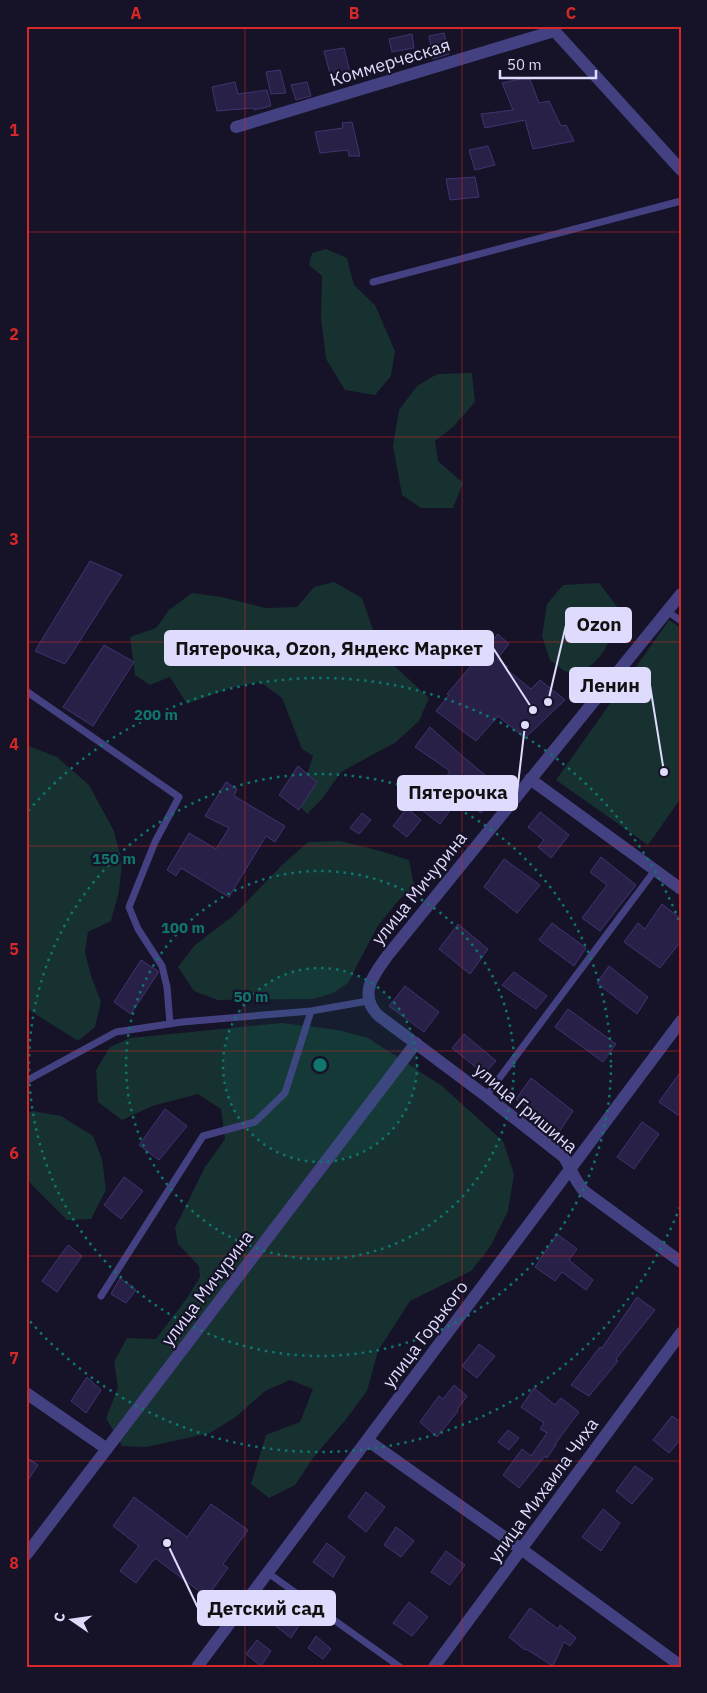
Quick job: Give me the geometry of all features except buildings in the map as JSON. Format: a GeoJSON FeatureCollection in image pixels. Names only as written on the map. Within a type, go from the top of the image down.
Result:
{"type":"FeatureCollection","features":[{"type":"Feature","properties":{"kind":"street","name":"Коммерческая"},"geometry":{"type":"LineString","coordinates":[[236,126],[552,29]]}},
{"type":"Feature","properties":{"kind":"street"},"geometry":{"type":"LineString","coordinates":[[552,29],[681,170]]}},
{"type":"Feature","properties":{"kind":"street","name":"улица Мичурина"},"geometry":{"type":"LineString","coordinates":[[368,1001],[372,976],[388,954],[681,594]]}},
{"type":"Feature","properties":{"kind":"street"},"geometry":{"type":"LineString","coordinates":[[530,779],[681,889]]}},
{"type":"Feature","properties":{"kind":"street","name":"улица Гришина"},"geometry":{"type":"LineString","coordinates":[[368,1001],[372,1010],[379,1016],[564,1157],[571,1168],[576,1183],[584,1191],[681,1262]]}},
{"type":"Feature","properties":{"kind":"street","name":"улица Горького"},"geometry":{"type":"LineString","coordinates":[[197,1667],[681,1020]]}},
{"type":"Feature","properties":{"kind":"street","name":"улица Мичурина"},"geometry":{"type":"LineString","coordinates":[[26,1555],[416,1043]]}},
{"type":"Feature","properties":{"kind":"street","name":"улица Михаила Чиха"},"geometry":{"type":"LineString","coordinates":[[434,1667],[681,1333]]}},
{"type":"Feature","properties":{"kind":"street"},"geometry":{"type":"LineString","coordinates":[[26,1393],[107,1450]]}},
{"type":"Feature","properties":{"kind":"street"},"geometry":{"type":"LineString","coordinates":[[367,1440],[681,1666]]}},
{"type":"Feature","properties":{"kind":"lane"},"geometry":{"type":"LineString","coordinates":[[373,282],[681,201]]}},
{"type":"Feature","properties":{"kind":"lane"},"geometry":{"type":"LineString","coordinates":[[667,611],[681,621]]}},
{"type":"Feature","properties":{"kind":"lane"},"geometry":{"type":"LineString","coordinates":[[26,691],[179,797],[155,842],[129,907],[138,929],[162,966],[167,987],[170,1024]]}},
{"type":"Feature","properties":{"kind":"lane"},"geometry":{"type":"LineString","coordinates":[[486,1096],[655,870]]}},
{"type":"Feature","properties":{"kind":"lane"},"geometry":{"type":"LineString","coordinates":[[26,1081],[116,1032],[170,1024],[311,1011],[368,1001]]}},
{"type":"Feature","properties":{"kind":"lane"},"geometry":{"type":"LineString","coordinates":[[101,1296],[204,1136],[255,1122],[285,1093],[311,1011]]}},
{"type":"Feature","properties":{"kind":"lane"},"geometry":{"type":"LineString","coordinates":[[268,1572],[400,1667]]}},
{"type":"Feature","properties":{"kind":"green space"},"geometry":{"type":"Polygon","coordinates":[[[326,249],[347,258],[354,285],[375,305],[395,351],[391,376],[375,395],[345,390],[326,359],[321,318],[322,276],[309,265],[312,253],[326,249]]]}},
{"type":"Feature","properties":{"kind":"green space"},"geometry":{"type":"Polygon","coordinates":[[[472,373],[475,402],[453,427],[435,441],[438,461],[463,483],[453,508],[421,508],[402,495],[393,446],[399,410],[417,386],[437,374],[472,373]]]}},
{"type":"Feature","properties":{"kind":"green space"},"geometry":{"type":"Polygon","coordinates":[[[334,582],[362,598],[386,658],[429,698],[419,721],[396,742],[341,772],[322,799],[307,814],[294,799],[305,781],[313,756],[302,749],[282,698],[260,682],[230,688],[187,704],[170,677],[150,685],[135,675],[130,637],[156,628],[169,610],[192,593],[222,597],[266,608],[297,607],[314,587],[334,582]]]}},
{"type":"Feature","properties":{"kind":"green space"},"geometry":{"type":"Polygon","coordinates":[[[599,583],[619,609],[610,638],[602,654],[588,668],[578,674],[564,671],[550,660],[542,636],[547,604],[563,585],[599,583]]]}},
{"type":"Feature","properties":{"kind":"green space"},"geometry":{"type":"Polygon","coordinates":[[[669,620],[681,628],[681,798],[648,845],[556,780],[669,620]]]}},
{"type":"Feature","properties":{"kind":"green space"},"geometry":{"type":"Polygon","coordinates":[[[26,745],[57,757],[89,785],[114,831],[122,863],[119,891],[111,921],[88,932],[85,952],[91,976],[101,1002],[95,1027],[78,1041],[26,1008],[26,745]]]}},
{"type":"Feature","properties":{"kind":"green space"},"geometry":{"type":"Polygon","coordinates":[[[340,841],[409,860],[414,886],[398,901],[377,927],[348,983],[333,993],[313,999],[218,1000],[194,991],[178,967],[195,945],[233,916],[282,865],[308,842],[340,841]]]}},
{"type":"Feature","properties":{"kind":"green space"},"geometry":{"type":"Polygon","coordinates":[[[282,1023],[338,1030],[368,1038],[442,1086],[503,1141],[514,1174],[508,1211],[490,1247],[471,1271],[410,1301],[378,1351],[367,1391],[313,1458],[295,1485],[269,1498],[251,1484],[266,1435],[300,1422],[313,1389],[290,1380],[265,1391],[237,1416],[210,1433],[146,1447],[122,1446],[106,1418],[118,1388],[114,1362],[127,1338],[156,1339],[187,1298],[200,1277],[199,1266],[178,1244],[175,1228],[205,1167],[225,1139],[221,1109],[198,1094],[152,1106],[122,1120],[98,1102],[96,1070],[110,1047],[130,1038],[282,1023]]]}},
{"type":"Feature","properties":{"kind":"green space"},"geometry":{"type":"Polygon","coordinates":[[[33,1111],[61,1116],[93,1136],[102,1159],[106,1190],[91,1219],[67,1220],[26,1179],[26,1114],[33,1111]]]}},
{"type":"Feature","properties":{"kind":"place","name":"Ozon"},"geometry":{"type":"Point","coordinates":[548,702]}},
{"type":"Feature","properties":{"kind":"place","name":"Пятерочка, Ozon, Яндекс Маркет"},"geometry":{"type":"Point","coordinates":[533,710]}},
{"type":"Feature","properties":{"kind":"place","name":"Пятерочка"},"geometry":{"type":"Point","coordinates":[525,725]}},
{"type":"Feature","properties":{"kind":"place","name":"Ленин"},"geometry":{"type":"Point","coordinates":[664,772]}},
{"type":"Feature","properties":{"kind":"place","name":"Детский сад"},"geometry":{"type":"Point","coordinates":[167,1543]}}]}
